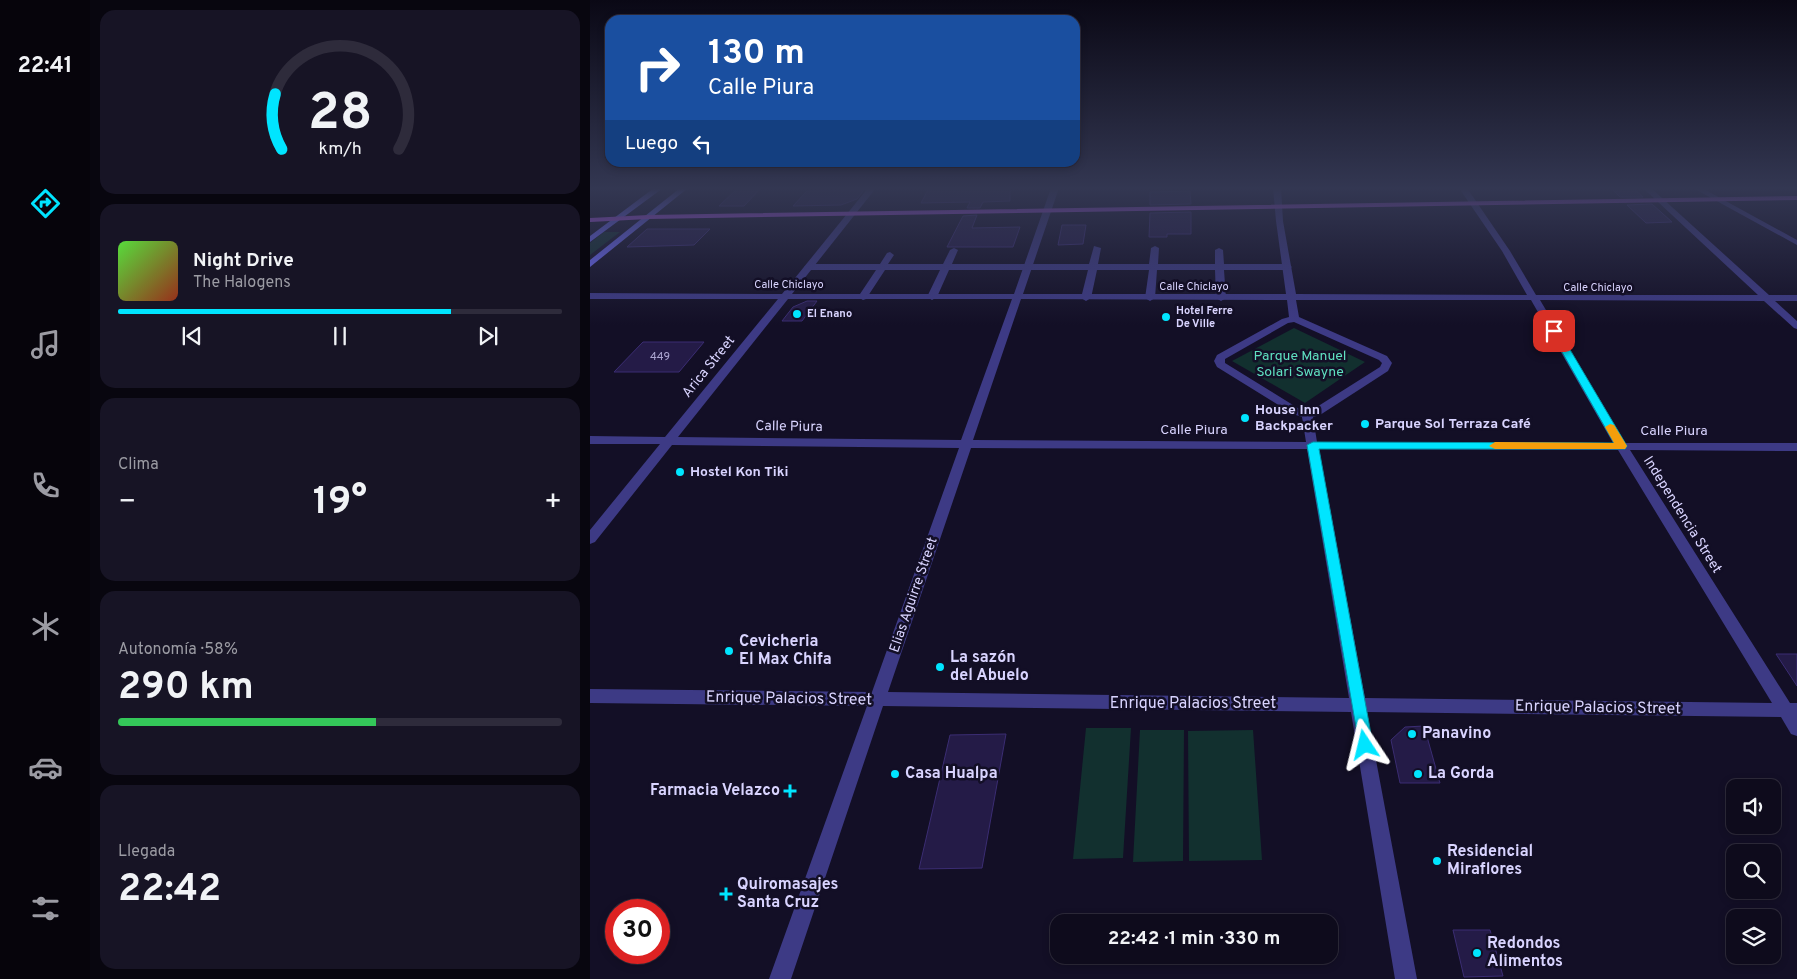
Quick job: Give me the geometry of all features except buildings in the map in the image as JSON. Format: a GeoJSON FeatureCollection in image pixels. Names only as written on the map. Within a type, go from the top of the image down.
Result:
{"type":"FeatureCollection","features":[{"type":"Feature","properties":{"kind":"main road"},"geometry":{"type":"LineString","coordinates":[[590,264],[627,234]]}},
{"type":"Feature","properties":{"kind":"street","name":"Arica Street"},"geometry":{"type":"LineString","coordinates":[[590,540],[835,234]]}},
{"type":"Feature","properties":{"kind":"street","name":"Elias Aguirre Street"},"geometry":{"type":"LineString","coordinates":[[780,979],[1039,234]]}},
{"type":"Feature","properties":{"kind":"street"},"geometry":{"type":"LineString","coordinates":[[1282,234],[1294,319]]}},
{"type":"Feature","properties":{"kind":"street","name":"Independencia Street"},"geometry":{"type":"LineString","coordinates":[[1493,234],[1535,299],[1622,446],[1791,710],[1797,729]]}},
{"type":"Feature","properties":{"kind":"street"},"geometry":{"type":"LineString","coordinates":[[1698,234],[1797,326]]}},
{"type":"Feature","properties":{"kind":"street"},"geometry":{"type":"LineString","coordinates":[[1781,234],[1797,243]]}},
{"type":"Feature","properties":{"kind":"street"},"geometry":{"type":"LineString","coordinates":[[1086,298],[1097,248]]}},
{"type":"Feature","properties":{"kind":"street"},"geometry":{"type":"LineString","coordinates":[[1150,298],[1155,248]]}},
{"type":"Feature","properties":{"kind":"street"},"geometry":{"type":"LineString","coordinates":[[932,297],[954,250]]}},
{"type":"Feature","properties":{"kind":"street"},"geometry":{"type":"LineString","coordinates":[[1219,250],[1221,298]]}},
{"type":"Feature","properties":{"kind":"street"},"geometry":{"type":"LineString","coordinates":[[864,296],[890,255]]}},
{"type":"Feature","properties":{"kind":"street"},"geometry":{"type":"LineString","coordinates":[[808,267],[1288,267]]}},
{"type":"Feature","properties":{"kind":"street","name":"Calle Chiclayo"},"geometry":{"type":"LineString","coordinates":[[590,296],[1797,298]]}},
{"type":"Feature","properties":{"kind":"street"},"geometry":{"type":"LineString","coordinates":[[1294,319],[1383,358],[1387,363],[1384,369],[1316,413],[1307,415],[1297,412],[1221,365],[1219,361],[1221,357],[1294,319]]}},
{"type":"Feature","properties":{"kind":"street"},"geometry":{"type":"LineString","coordinates":[[1307,415],[1406,979]]}},
{"type":"Feature","properties":{"kind":"street","name":"Calle Piura"},"geometry":{"type":"LineString","coordinates":[[590,440],[965,444],[1797,447]]}},
{"type":"Feature","properties":{"kind":"street","name":"Enrique Palacios Street"},"geometry":{"type":"LineString","coordinates":[[590,696],[878,701],[1791,710]]}},
{"type":"Feature","properties":{"kind":"green space"},"geometry":{"type":"Polygon","coordinates":[[[602,234],[618,234],[590,255],[590,243],[602,234]]]}},
{"type":"Feature","properties":{"kind":"green space","name":"Parque Manuel Solari Swayne"},"geometry":{"type":"Polygon","coordinates":[[[1294,328],[1365,362],[1305,403],[1232,361],[1294,328]]]}},
{"type":"Feature","properties":{"kind":"green space"},"geometry":{"type":"Polygon","coordinates":[[[1086,728],[1131,728],[1123,858],[1073,859],[1086,728]]]}},
{"type":"Feature","properties":{"kind":"green space"},"geometry":{"type":"Polygon","coordinates":[[[1140,730],[1184,730],[1183,861],[1133,862],[1140,730]]]}},
{"type":"Feature","properties":{"kind":"green space"},"geometry":{"type":"Polygon","coordinates":[[[1253,730],[1262,860],[1189,861],[1188,731],[1253,730]]]}},
{"type":"Feature","properties":{"kind":"slow traffic"},"geometry":{"type":"LineString","coordinates":[[1495,446],[1622,446],[1610,427]]}},
{"type":"Feature","properties":{"kind":"place","name":"El Enano"},"geometry":{"type":"Point","coordinates":[797,314]}},
{"type":"Feature","properties":{"kind":"place","name":"Hotel Ferre De Ville"},"geometry":{"type":"Point","coordinates":[1166,317]}},
{"type":"Feature","properties":{"kind":"place","name":"House Inn Backpacker"},"geometry":{"type":"Point","coordinates":[1245,418]}},
{"type":"Feature","properties":{"kind":"place","name":"Parque Sol Terraza Café"},"geometry":{"type":"Point","coordinates":[1365,424]}},
{"type":"Feature","properties":{"kind":"place","name":"Hostel Kon Tiki"},"geometry":{"type":"Point","coordinates":[680,472]}},
{"type":"Feature","properties":{"kind":"place","name":"Cevicheria El Max Chifa"},"geometry":{"type":"Point","coordinates":[729,651]}},
{"type":"Feature","properties":{"kind":"place","name":"La sazón del Abuelo"},"geometry":{"type":"Point","coordinates":[940,667]}},
{"type":"Feature","properties":{"kind":"place","name":"Panavino"},"geometry":{"type":"Point","coordinates":[1412,734]}},
{"type":"Feature","properties":{"kind":"place","name":"Casa Hualpa"},"geometry":{"type":"Point","coordinates":[895,774]}},
{"type":"Feature","properties":{"kind":"place","name":"La Gorda"},"geometry":{"type":"Point","coordinates":[1418,774]}},
{"type":"Feature","properties":{"kind":"place","name":"Farmacia Velazco"},"geometry":{"type":"Point","coordinates":[790,791]}},
{"type":"Feature","properties":{"kind":"place","name":"Residencial Miraflores"},"geometry":{"type":"Point","coordinates":[1437,861]}},
{"type":"Feature","properties":{"kind":"place","name":"Quiromasajes Santa Cruz"},"geometry":{"type":"Point","coordinates":[726,894]}},
{"type":"Feature","properties":{"kind":"place","name":"Redondos Alimentos"},"geometry":{"type":"Point","coordinates":[1477,953]}},
{"type":"Feature","properties":{"kind":"route"},"geometry":{"type":"LineString","coordinates":[[1365,745],[1313,445],[1622,446],[1554,331]]}}]}
